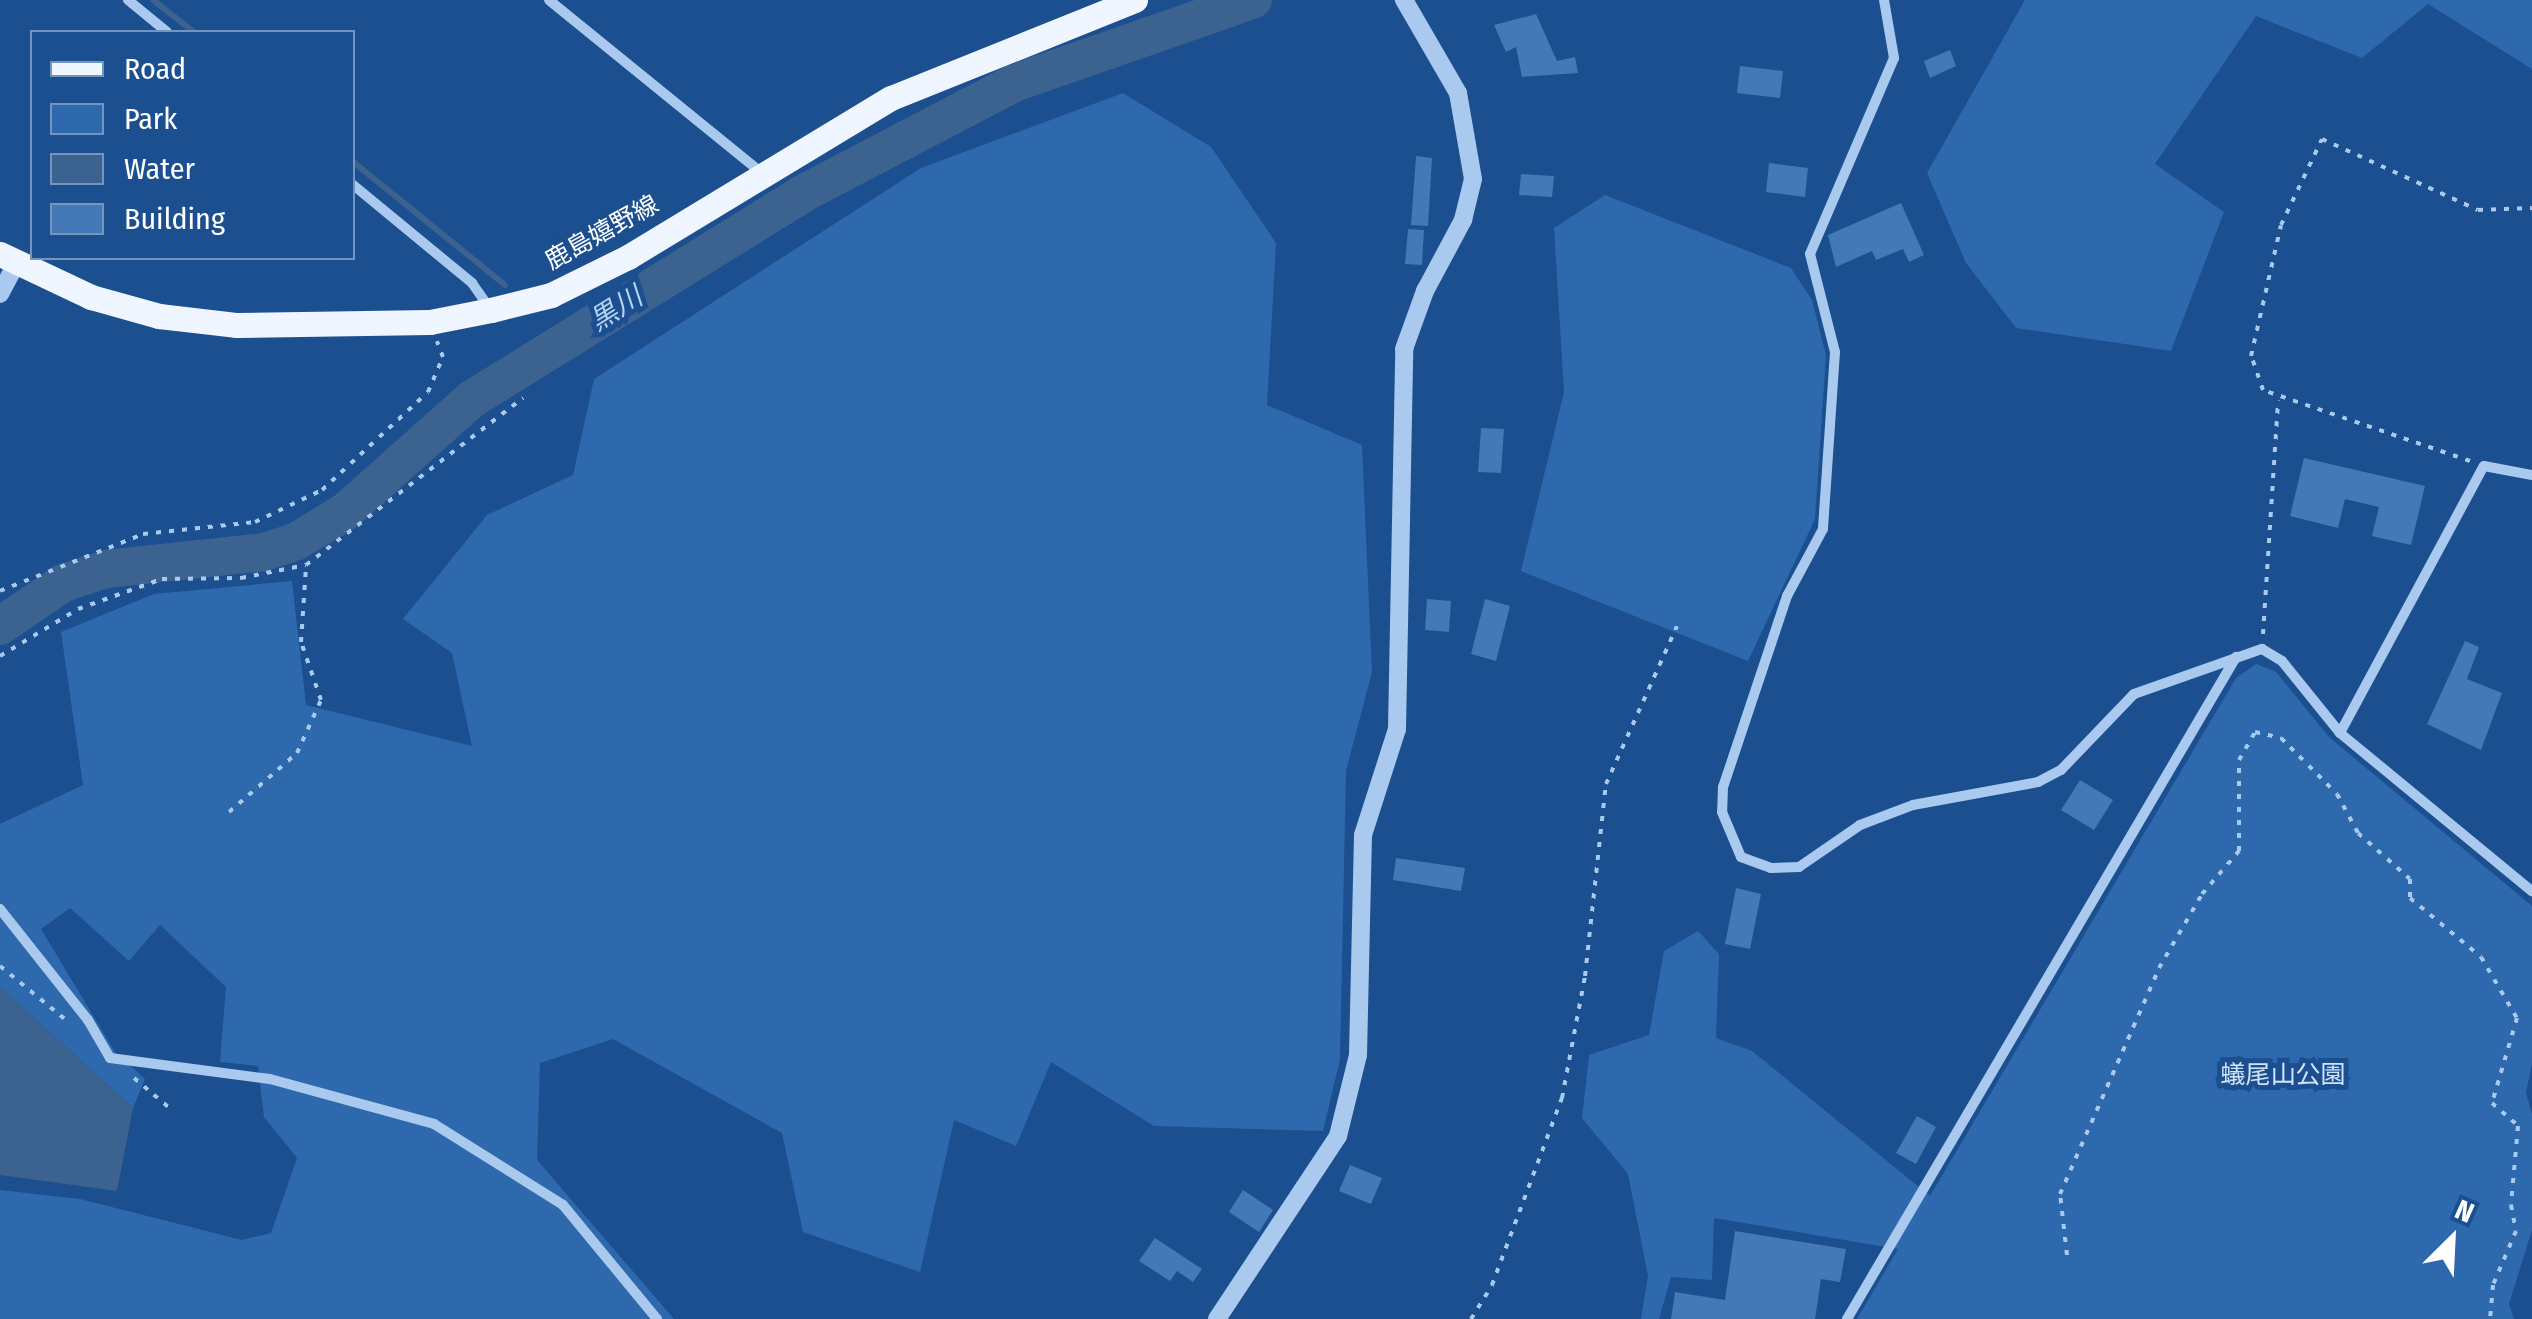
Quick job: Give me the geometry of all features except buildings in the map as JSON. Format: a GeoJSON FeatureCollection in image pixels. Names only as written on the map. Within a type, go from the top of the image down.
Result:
{"type":"FeatureCollection","features":[{"type":"Feature","properties":{"kind":"main road","name":"鹿島嬉野線"},"geometry":{"type":"LineString","coordinates":[[8,258],[91,297],[160,316],[237,325],[430,322],[491,310],[551,295],[628,257],[891,98],[1134,0]]}},
{"type":"Feature","properties":{"kind":"street"},"geometry":{"type":"LineString","coordinates":[[128,0],[166,30]]}},
{"type":"Feature","properties":{"kind":"street"},"geometry":{"type":"LineString","coordinates":[[549,0],[762,173]]}},
{"type":"Feature","properties":{"kind":"street"},"geometry":{"type":"LineString","coordinates":[[1217,1319],[1338,1136],[1358,1054],[1362,835],[1397,729],[1404,349],[1425,290],[1463,220],[1473,180],[1458,93],[1404,0]]}},
{"type":"Feature","properties":{"kind":"street"},"geometry":{"type":"LineString","coordinates":[[1884,0],[1894,58],[1810,254],[1835,352],[1823,529],[1787,596],[1723,787],[1722,812],[1741,857],[1771,868],[1798,867],[1860,825],[1914,805],[2038,782],[2061,770],[2134,694],[2262,649],[2282,661],[2340,733],[2532,892]]}},
{"type":"Feature","properties":{"kind":"street"},"geometry":{"type":"LineString","coordinates":[[355,186],[472,283],[491,310]]}},
{"type":"Feature","properties":{"kind":"street"},"geometry":{"type":"LineString","coordinates":[[0,294],[8,258]]}},
{"type":"Feature","properties":{"kind":"street"},"geometry":{"type":"LineString","coordinates":[[2340,733],[2484,466],[2532,475]]}},
{"type":"Feature","properties":{"kind":"street"},"geometry":{"type":"LineString","coordinates":[[1846,1319],[2236,656]]}},
{"type":"Feature","properties":{"kind":"street"},"geometry":{"type":"LineString","coordinates":[[0,909],[88,1020],[110,1058],[270,1079],[434,1124],[563,1206],[657,1319]]}},
{"type":"Feature","properties":{"kind":"path"},"geometry":{"type":"LineString","coordinates":[[2484,466],[2278,400],[2264,390],[2251,356],[2280,225],[2322,139],[2478,210],[2532,208]]}},
{"type":"Feature","properties":{"kind":"path"},"geometry":{"type":"LineString","coordinates":[[0,591],[143,534],[255,522],[322,490],[428,392],[443,357],[430,322]]}},
{"type":"Feature","properties":{"kind":"path"},"geometry":{"type":"LineString","coordinates":[[0,656],[78,609],[162,579],[241,578],[306,565],[524,398]]}},
{"type":"Feature","properties":{"kind":"path"},"geometry":{"type":"LineString","coordinates":[[2262,649],[2278,400]]}},
{"type":"Feature","properties":{"kind":"path"},"geometry":{"type":"LineString","coordinates":[[229,812],[297,753],[320,700],[300,642],[306,565]]}},
{"type":"Feature","properties":{"kind":"path"},"geometry":{"type":"LineString","coordinates":[[1471,1319],[1492,1285],[1562,1098],[1585,976],[1606,784],[1677,626]]}},
{"type":"Feature","properties":{"kind":"path"},"geometry":{"type":"LineString","coordinates":[[2067,1255],[2060,1194],[2159,968],[2202,894],[2239,851],[2239,760],[2255,732],[2281,738],[2337,794],[2358,832],[2410,879],[2410,898],[2481,957],[2517,1018],[2492,1103],[2518,1126],[2510,1205],[2516,1231],[2493,1285],[2490,1319]]}},
{"type":"Feature","properties":{"kind":"green space"},"geometry":{"type":"Polygon","coordinates":[[[2025,0],[2532,0],[2532,69],[2428,4],[2362,58],[2256,16],[2155,164],[2224,212],[2171,351],[2016,328],[1966,263],[1927,173],[2025,0]]]}},
{"type":"Feature","properties":{"kind":"green space"},"geometry":{"type":"Polygon","coordinates":[[[1123,93],[1211,147],[1276,243],[1267,405],[1362,445],[1372,672],[1346,771],[1340,1059],[1323,1131],[1154,1126],[1051,1062],[1016,1146],[954,1120],[920,1272],[803,1232],[782,1133],[613,1039],[540,1063],[537,1160],[674,1319],[0,1319],[0,1190],[80,1199],[242,1240],[271,1233],[297,1158],[264,1117],[258,1066],[220,1062],[226,987],[160,925],[129,961],[70,908],[41,929],[115,1052],[145,1079],[133,1108],[0,987],[0,824],[83,785],[61,632],[154,594],[292,581],[306,705],[472,746],[452,653],[403,619],[487,515],[573,475],[594,379],[921,168],[1123,93]]]}},
{"type":"Feature","properties":{"kind":"green space"},"geometry":{"type":"Polygon","coordinates":[[[1605,195],[1791,268],[1812,300],[1826,355],[1815,519],[1748,661],[1521,571],[1564,392],[1554,228],[1605,195]]]}},
{"type":"Feature","properties":{"kind":"green space","name":"蟻尾山公園"},"geometry":{"type":"Polygon","coordinates":[[[2256,664],[2276,672],[2329,737],[2532,906],[2532,1064],[2526,1093],[2532,1114],[2532,1230],[2509,1304],[2514,1319],[1857,1319],[1898,1249],[1714,1218],[1712,1280],[1671,1277],[1659,1319],[1641,1319],[1648,1276],[1628,1174],[1582,1118],[1589,1055],[1649,1035],[1664,951],[1698,931],[1719,954],[1716,1038],[1752,1051],[1930,1196],[2236,678],[2256,664]]]}},
{"type":"Feature","properties":{"kind":"water"},"geometry":{"type":"Polygon","coordinates":[[[0,987],[133,1108],[117,1191],[0,1175],[0,987]]]}},
{"type":"Feature","properties":{"kind":"waterway"},"geometry":{"type":"LineString","coordinates":[[153,0],[191,30]]}},
{"type":"Feature","properties":{"kind":"waterway","name":"黒川"},"geometry":{"type":"LineString","coordinates":[[0,626],[63,583],[106,569],[264,552],[295,542],[345,512],[472,399],[802,194],[1014,83],[1253,0]]}},
{"type":"Feature","properties":{"kind":"waterway"},"geometry":{"type":"LineString","coordinates":[[355,163],[505,285]]}}]}
